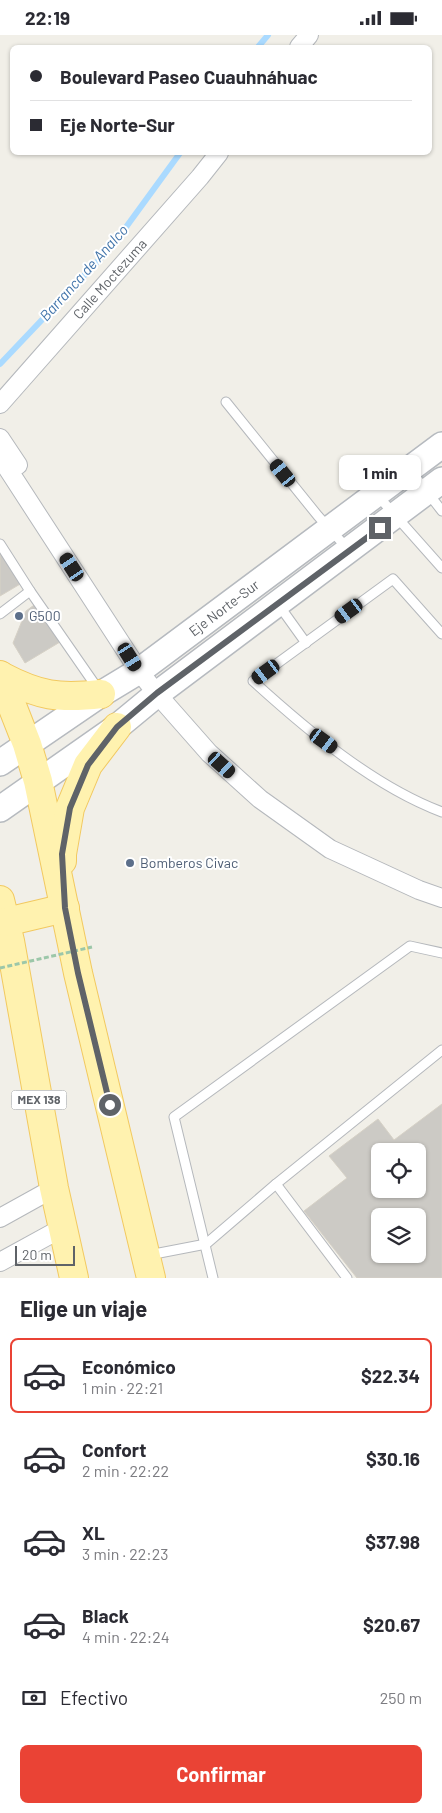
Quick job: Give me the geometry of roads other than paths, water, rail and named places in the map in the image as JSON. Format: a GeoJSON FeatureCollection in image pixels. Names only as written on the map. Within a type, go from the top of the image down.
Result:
{"type":"FeatureCollection","features":[{"type":"Feature","properties":{"kind":"main road"},"geometry":{"type":"LineString","coordinates":[[1,675],[21,687],[50,696],[101,694]]}},
{"type":"Feature","properties":{"kind":"main road"},"geometry":{"type":"LineString","coordinates":[[1,675],[27,744],[38,781],[78,973],[148,1267]]}},
{"type":"Feature","properties":{"kind":"main road"},"geometry":{"type":"LineString","coordinates":[[65,908],[62,854],[70,808],[88,765],[117,727]]}},
{"type":"Feature","properties":{"kind":"main road"},"geometry":{"type":"LineString","coordinates":[[3,911],[65,908]]}},
{"type":"Feature","properties":{"kind":"main road","name":"MEX 138"},"geometry":{"type":"LineString","coordinates":[[3,911],[54,1188],[74,1278]]}},
{"type":"Feature","properties":{"kind":"street"},"geometry":{"type":"LineString","coordinates":[[301,45],[309,35]]}},
{"type":"Feature","properties":{"kind":"street","name":"Calle Moctezuma"},"geometry":{"type":"LineString","coordinates":[[0,404],[217,155]]}},
{"type":"Feature","properties":{"kind":"street"},"geometry":{"type":"LineString","coordinates":[[0,438],[144,667],[157,693],[209,753],[260,799],[330,849],[419,890],[442,898]]}},
{"type":"Feature","properties":{"kind":"street","name":"Eje Norte-Sur"},"geometry":{"type":"LineString","coordinates":[[0,763],[144,667],[442,445]]}},
{"type":"Feature","properties":{"kind":"street"},"geometry":{"type":"LineString","coordinates":[[0,457],[144,667]]}},
{"type":"Feature","properties":{"kind":"street","name":"Eje Norte-Sur"},"geometry":{"type":"LineString","coordinates":[[0,809],[117,727],[157,693],[434,486]]}},
{"type":"Feature","properties":{"kind":"street"},"geometry":{"type":"LineString","coordinates":[[0,1217],[54,1188]]}},
{"type":"Feature","properties":{"kind":"street"},"geometry":{"type":"LineString","coordinates":[[0,1262],[62,1227]]}},
{"type":"Feature","properties":{"kind":"lane"},"geometry":{"type":"LineString","coordinates":[[226,403],[349,551]]}},
{"type":"Feature","properties":{"kind":"lane"},"geometry":{"type":"LineString","coordinates":[[410,469],[434,486],[442,511]]}},
{"type":"Feature","properties":{"kind":"lane"},"geometry":{"type":"LineString","coordinates":[[376,494],[442,568]]}},
{"type":"Feature","properties":{"kind":"lane"},"geometry":{"type":"LineString","coordinates":[[0,544],[101,694]]}},
{"type":"Feature","properties":{"kind":"lane"},"geometry":{"type":"LineString","coordinates":[[442,634],[393,579],[253,681],[294,719],[382,782],[442,812]]}},
{"type":"Feature","properties":{"kind":"lane"},"geometry":{"type":"LineString","coordinates":[[0,613],[30,591]]}},
{"type":"Feature","properties":{"kind":"lane"},"geometry":{"type":"LineString","coordinates":[[278,604],[306,643]]}},
{"type":"Feature","properties":{"kind":"lane"},"geometry":{"type":"LineString","coordinates":[[213,1278],[174,1117],[410,946],[442,953]]}},
{"type":"Feature","properties":{"kind":"lane"},"geometry":{"type":"LineString","coordinates":[[148,1267],[206,1244],[276,1184],[442,1051]]}},
{"type":"Feature","properties":{"kind":"lane"},"geometry":{"type":"LineString","coordinates":[[276,1184],[347,1278]]}},
{"type":"Feature","properties":{"kind":"waterway","name":"Barranca de Analco"},"geometry":{"type":"LineString","coordinates":[[260,45],[268,35]]}},
{"type":"Feature","properties":{"kind":"waterway","name":"Barranca de Analco"},"geometry":{"type":"LineString","coordinates":[[0,364],[113,245],[179,155]]}},
{"type":"Feature","properties":{"kind":"place","name":"G500"},"geometry":{"type":"Point","coordinates":[19,616]}},
{"type":"Feature","properties":{"kind":"place","name":"Bomberos Civac"},"geometry":{"type":"Point","coordinates":[130,863]}}]}
